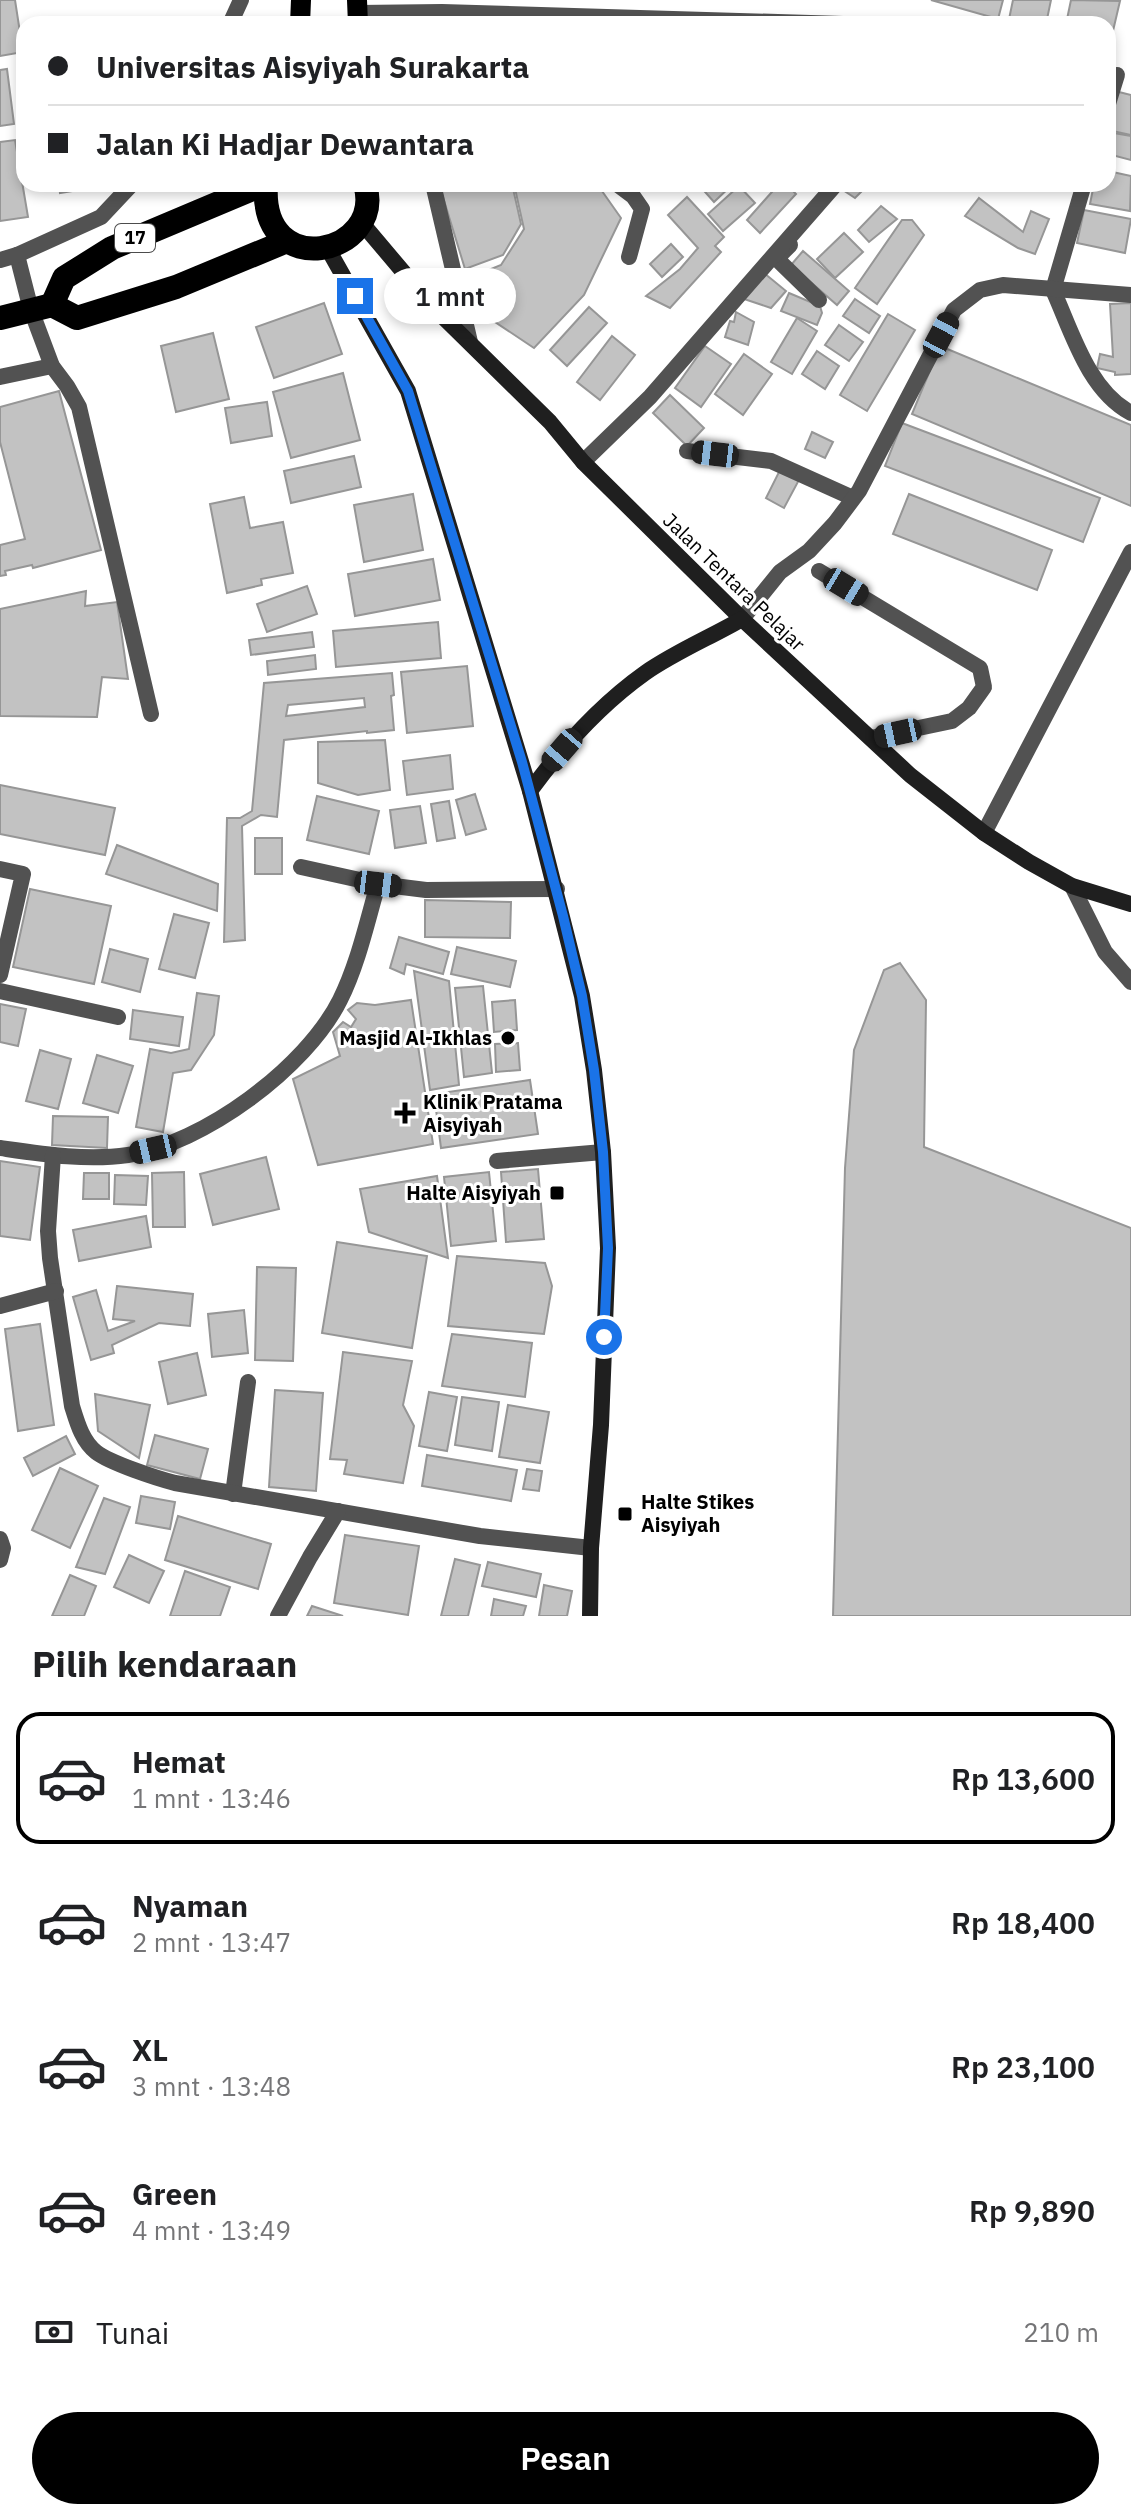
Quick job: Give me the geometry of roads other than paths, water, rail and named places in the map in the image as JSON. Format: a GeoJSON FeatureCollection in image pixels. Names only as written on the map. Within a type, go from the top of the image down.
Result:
{"type":"FeatureCollection","features":[{"type":"Feature","properties":{"kind":"highway","name":"17"},"geometry":{"type":"LineString","coordinates":[[41,308],[64,278],[112,248],[243,192]]}},
{"type":"Feature","properties":{"kind":"highway","name":"17"},"geometry":{"type":"LineString","coordinates":[[265,192],[265,205],[272,225],[287,241]]}},
{"type":"Feature","properties":{"kind":"highway"},"geometry":{"type":"LineString","coordinates":[[0,318],[41,308],[77,318],[176,287],[287,241],[307,249],[328,249],[347,239],[361,222],[367,207],[368,192]]}},
{"type":"Feature","properties":{"kind":"main road","name":"Jalan Tentara Pelajar"},"geometry":{"type":"LineString","coordinates":[[361,222],[422,295],[550,422],[583,462],[742,619],[910,775],[984,833],[1072,886],[1131,904]]}},
{"type":"Feature","properties":{"kind":"main road"},"geometry":{"type":"LineString","coordinates":[[328,249],[408,391],[530,791],[582,996],[603,1152],[608,1248],[590,1616]]}},
{"type":"Feature","properties":{"kind":"main road"},"geometry":{"type":"LineString","coordinates":[[530,791],[597,712],[647,671],[742,619]]}},
{"type":"Feature","properties":{"kind":"street"},"geometry":{"type":"LineString","coordinates":[[357,12],[558,16]]}},
{"type":"Feature","properties":{"kind":"street"},"geometry":{"type":"LineString","coordinates":[[0,260],[101,217],[124,192]]}},
{"type":"Feature","properties":{"kind":"street"},"geometry":{"type":"LineString","coordinates":[[435,192],[470,342]]}},
{"type":"Feature","properties":{"kind":"street"},"geometry":{"type":"LineString","coordinates":[[628,192],[642,209],[629,257]]}},
{"type":"Feature","properties":{"kind":"street"},"geometry":{"type":"LineString","coordinates":[[583,462],[650,397],[828,192]]}},
{"type":"Feature","properties":{"kind":"street"},"geometry":{"type":"LineString","coordinates":[[1082,192],[1053,290],[1089,368],[1110,399],[1131,413]]}},
{"type":"Feature","properties":{"kind":"street"},"geometry":{"type":"LineString","coordinates":[[808,213],[812,221],[780,255],[780,262],[819,300]]}},
{"type":"Feature","properties":{"kind":"street"},"geometry":{"type":"LineString","coordinates":[[17,255],[41,308],[52,366],[79,407],[151,714]]}},
{"type":"Feature","properties":{"kind":"street"},"geometry":{"type":"LineString","coordinates":[[742,619],[780,572],[809,551],[853,498],[954,310],[980,290],[1003,285],[1131,295]]}},
{"type":"Feature","properties":{"kind":"street"},"geometry":{"type":"LineString","coordinates":[[0,377],[52,366]]}},
{"type":"Feature","properties":{"kind":"street"},"geometry":{"type":"LineString","coordinates":[[687,451],[771,461],[853,498]]}},
{"type":"Feature","properties":{"kind":"street"},"geometry":{"type":"LineString","coordinates":[[984,833],[1131,552]]}},
{"type":"Feature","properties":{"kind":"street"},"geometry":{"type":"LineString","coordinates":[[819,571],[980,668],[984,687],[969,708],[952,721],[871,738]]}},
{"type":"Feature","properties":{"kind":"street"},"geometry":{"type":"LineString","coordinates":[[301,867],[378,884],[454,891],[557,889]]}},
{"type":"Feature","properties":{"kind":"street"},"geometry":{"type":"LineString","coordinates":[[0,869],[23,874],[0,975]]}},
{"type":"Feature","properties":{"kind":"street"},"geometry":{"type":"LineString","coordinates":[[0,1148],[103,1158],[153,1149],[213,1123],[245,1102],[283,1072],[321,1030],[340,1001],[378,884]]}},
{"type":"Feature","properties":{"kind":"street"},"geometry":{"type":"LineString","coordinates":[[1072,886],[1105,952],[1131,982]]}},
{"type":"Feature","properties":{"kind":"street"},"geometry":{"type":"LineString","coordinates":[[0,991],[118,1017]]}},
{"type":"Feature","properties":{"kind":"street"},"geometry":{"type":"LineString","coordinates":[[497,1161],[603,1152]]}},
{"type":"Feature","properties":{"kind":"street"},"geometry":{"type":"LineString","coordinates":[[53,1155],[48,1231],[72,1406],[79,1430],[96,1452],[158,1478],[233,1494],[480,1536],[591,1548]]}},
{"type":"Feature","properties":{"kind":"street"},"geometry":{"type":"LineString","coordinates":[[0,1306],[56,1291]]}},
{"type":"Feature","properties":{"kind":"street"},"geometry":{"type":"LineString","coordinates":[[233,1494],[248,1382]]}},
{"type":"Feature","properties":{"kind":"street"},"geometry":{"type":"LineString","coordinates":[[278,1616],[338,1511]]}},
{"type":"Feature","properties":{"kind":"street"},"geometry":{"type":"LineString","coordinates":[[0,1539],[3,1548],[0,1560]]}},
{"type":"Feature","properties":{"kind":"place","name":"Masjid Al-Ikhlas"},"geometry":{"type":"Point","coordinates":[508,1038]}},
{"type":"Feature","properties":{"kind":"place","name":"Klinik Pratama Aisyiyah"},"geometry":{"type":"Point","coordinates":[405,1113]}},
{"type":"Feature","properties":{"kind":"place","name":"Halte Aisyiyah"},"geometry":{"type":"Point","coordinates":[557,1193]}},
{"type":"Feature","properties":{"kind":"place","name":"Halte Stikes Aisyiyah"},"geometry":{"type":"Point","coordinates":[625,1514]}}]}
